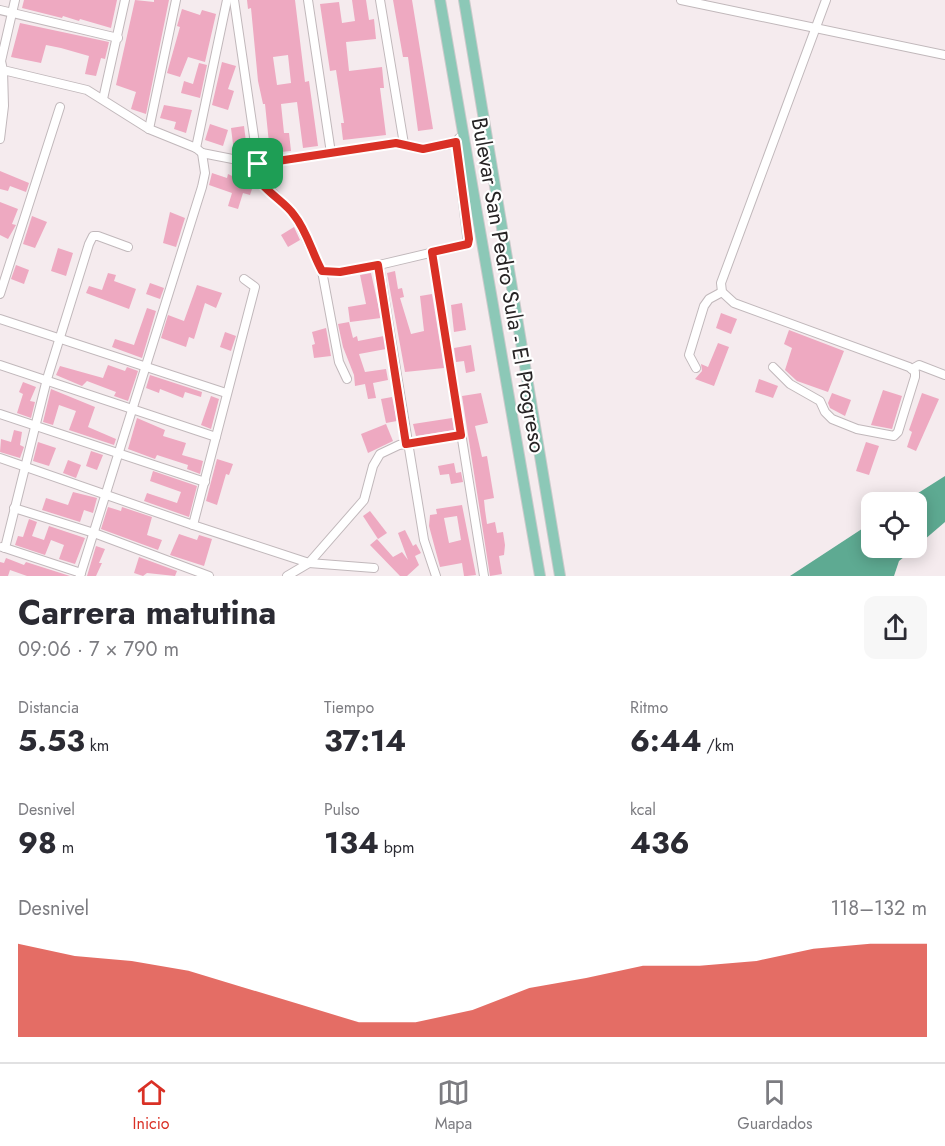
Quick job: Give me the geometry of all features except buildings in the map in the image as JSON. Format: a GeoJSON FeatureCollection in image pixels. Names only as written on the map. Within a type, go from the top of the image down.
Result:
{"type":"FeatureCollection","features":[{"type":"Feature","properties":{"kind":"main road","name":"Bulevar San Pedro Sula - El Progreso"},"geometry":{"type":"LineString","coordinates":[[440,0],[540,576]]}},
{"type":"Feature","properties":{"kind":"main road","name":"Bulevar San Pedro Sula - El Progreso"},"geometry":{"type":"LineString","coordinates":[[464,0],[560,576]]}},
{"type":"Feature","properties":{"kind":"street"},"geometry":{"type":"LineString","coordinates":[[0,139],[4,106],[1,64],[15,0]]}},
{"type":"Feature","properties":{"kind":"street"},"geometry":{"type":"LineString","coordinates":[[104,99],[125,0]]}},
{"type":"Feature","properties":{"kind":"street"},"geometry":{"type":"LineString","coordinates":[[149,129],[176,0]]}},
{"type":"Feature","properties":{"kind":"street"},"geometry":{"type":"LineString","coordinates":[[128,247],[93,236],[47,379],[2,547],[81,575],[202,187],[205,173],[199,151],[227,0]]}},
{"type":"Feature","properties":{"kind":"street"},"geometry":{"type":"LineString","coordinates":[[234,0],[258,164]]}},
{"type":"Feature","properties":{"kind":"street"},"geometry":{"type":"LineString","coordinates":[[308,0],[331,153]]}},
{"type":"Feature","properties":{"kind":"street"},"geometry":{"type":"LineString","coordinates":[[380,0],[404,144]]}},
{"type":"Feature","properties":{"kind":"street"},"geometry":{"type":"LineString","coordinates":[[681,0],[945,55]]}},
{"type":"Feature","properties":{"kind":"street"},"geometry":{"type":"LineString","coordinates":[[773,367],[790,384],[820,401],[825,412],[832,419],[857,429],[894,436],[898,432],[915,377],[912,369],[734,303],[722,292],[721,283],[826,0]]}},
{"type":"Feature","properties":{"kind":"street"},"geometry":{"type":"LineString","coordinates":[[0,10],[118,38]]}},
{"type":"Feature","properties":{"kind":"street"},"geometry":{"type":"LineString","coordinates":[[1,64],[87,90],[149,129],[199,151],[258,164],[396,143],[423,149],[456,142]]}},
{"type":"Feature","properties":{"kind":"street"},"geometry":{"type":"LineString","coordinates":[[0,294],[60,107]]}},
{"type":"Feature","properties":{"kind":"street"},"geometry":{"type":"LineString","coordinates":[[322,271],[340,272],[378,265],[468,244],[456,142],[463,131]]}},
{"type":"Feature","properties":{"kind":"street"},"geometry":{"type":"LineString","coordinates":[[258,164],[254,168],[255,175],[295,215],[322,271],[339,362],[347,379]]}},
{"type":"Feature","properties":{"kind":"street"},"geometry":{"type":"LineString","coordinates":[[432,252],[484,576]]}},
{"type":"Feature","properties":{"kind":"street"},"geometry":{"type":"LineString","coordinates":[[378,265],[406,444],[424,540],[436,576]]}},
{"type":"Feature","properties":{"kind":"street"},"geometry":{"type":"LineString","coordinates":[[193,525],[255,287],[244,279]]}},
{"type":"Feature","properties":{"kind":"street"},"geometry":{"type":"LineString","coordinates":[[696,368],[689,355],[704,306],[709,299],[722,292]]}},
{"type":"Feature","properties":{"kind":"street"},"geometry":{"type":"LineString","coordinates":[[0,319],[226,393]]}},
{"type":"Feature","properties":{"kind":"street"},"geometry":{"type":"LineString","coordinates":[[0,365],[216,437]]}},
{"type":"Feature","properties":{"kind":"street"},"geometry":{"type":"LineString","coordinates":[[912,369],[919,365],[945,375]]}},
{"type":"Feature","properties":{"kind":"street"},"geometry":{"type":"LineString","coordinates":[[0,414],[205,482]]}},
{"type":"Feature","properties":{"kind":"street"},"geometry":{"type":"LineString","coordinates":[[287,576],[309,563],[364,500],[376,459],[387,449],[461,435]]}},
{"type":"Feature","properties":{"kind":"street"},"geometry":{"type":"LineString","coordinates":[[0,458],[309,563],[374,568]]}},
{"type":"Feature","properties":{"kind":"street"},"geometry":{"type":"LineString","coordinates":[[14,507],[94,533],[209,576]]}},
{"type":"Feature","properties":{"kind":"shaded area"},"geometry":{"type":"Polygon","coordinates":[[[945,476],[945,522],[927,537],[927,492],[920,492],[945,476]]]}},
{"type":"Feature","properties":{"kind":"shaded area"},"geometry":{"type":"Polygon","coordinates":[[[861,530],[861,558],[903,558],[899,561],[894,576],[790,576],[861,530]]]}},
{"type":"Feature","properties":{"kind":"route"},"geometry":{"type":"LineString","coordinates":[[456,142],[468,244],[432,252],[461,435],[406,444],[378,265],[340,272],[322,271],[295,215],[255,175],[254,168],[258,164],[396,143],[423,149],[456,142]]}}]}
